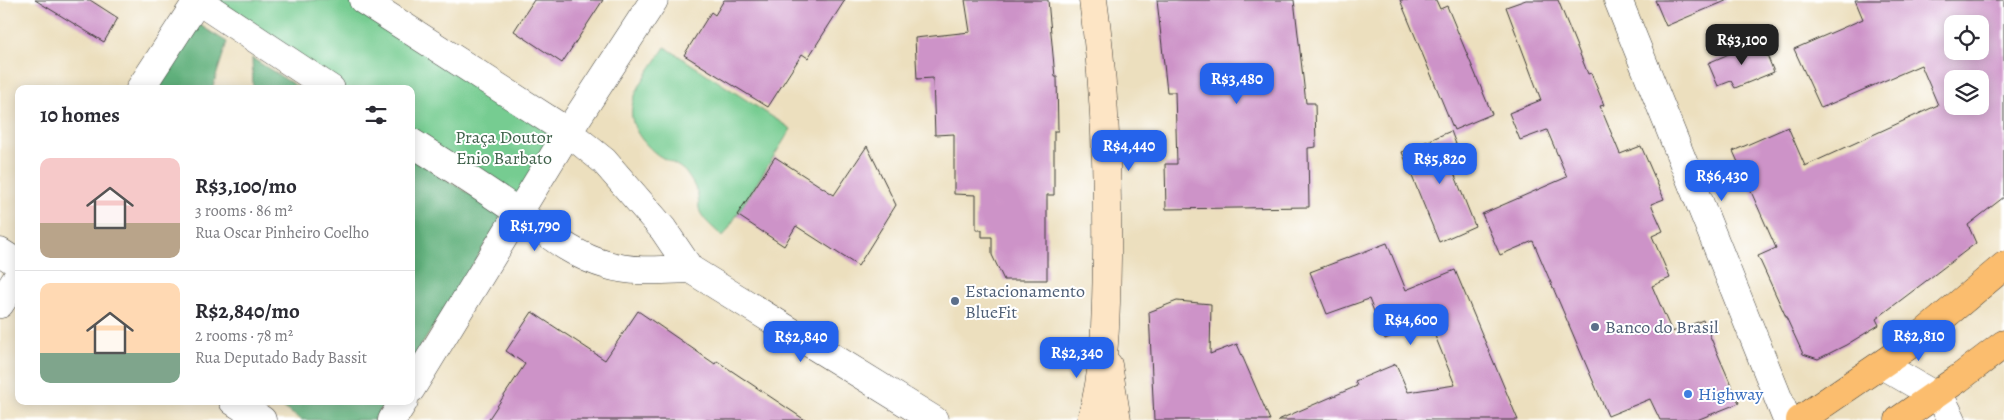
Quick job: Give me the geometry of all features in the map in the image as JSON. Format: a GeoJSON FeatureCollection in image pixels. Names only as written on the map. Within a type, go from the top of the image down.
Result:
{"type":"FeatureCollection","features":[{"type":"Feature","properties":{"kind":"highway"},"geometry":{"type":"LineString","coordinates":[[1800,420],[1911,344],[2004,266]]}},
{"type":"Feature","properties":{"kind":"highway"},"geometry":{"type":"LineString","coordinates":[[1899,420],[2004,344]]}},
{"type":"Feature","properties":{"kind":"main road"},"geometry":{"type":"LineString","coordinates":[[1091,420],[1103,346],[1107,285],[1108,184],[1101,56],[1094,0]]}},
{"type":"Feature","properties":{"kind":"main road"},"geometry":{"type":"LineString","coordinates":[[1103,346],[1112,381],[1117,420]]}},
{"type":"Feature","properties":{"kind":"street"},"geometry":{"type":"LineString","coordinates":[[143,85],[198,0],[325,85]]}},
{"type":"Feature","properties":{"kind":"street"},"geometry":{"type":"LineString","coordinates":[[363,0],[568,132],[604,161],[663,229],[690,270],[934,420]]}},
{"type":"Feature","properties":{"kind":"street"},"geometry":{"type":"LineString","coordinates":[[415,383],[568,132],[654,0]]}},
{"type":"Feature","properties":{"kind":"street"},"geometry":{"type":"LineString","coordinates":[[1618,0],[1787,420]]}},
{"type":"Feature","properties":{"kind":"street"},"geometry":{"type":"LineString","coordinates":[[415,145],[520,213],[568,247],[607,265],[637,270],[690,270]]}},
{"type":"Feature","properties":{"kind":"street"},"geometry":{"type":"LineString","coordinates":[[0,252],[15,261]]}},
{"type":"Feature","properties":{"kind":"street"},"geometry":{"type":"LineString","coordinates":[[0,304],[15,281]]}},
{"type":"Feature","properties":{"kind":"street"},"geometry":{"type":"LineString","coordinates":[[1882,365],[1934,395],[1945,406],[1952,420]]}},
{"type":"Feature","properties":{"kind":"street"},"geometry":{"type":"LineString","coordinates":[[239,405],[262,420]]}},
{"type":"Feature","properties":{"kind":"street"},"geometry":{"type":"LineString","coordinates":[[392,420],[401,405]]}},
{"type":"Feature","properties":{"kind":"green space","name":"Praça Doutor Enio Barbato"},"geometry":{"type":"Polygon","coordinates":[[[198,0],[363,0],[568,132],[520,213],[415,145],[415,85],[325,85],[198,0]]]}},
{"type":"Feature","properties":{"kind":"green space"},"geometry":{"type":"Polygon","coordinates":[[[195,22],[227,42],[213,85],[156,85],[195,22]]]}},
{"type":"Feature","properties":{"kind":"green space"},"geometry":{"type":"Polygon","coordinates":[[[665,47],[791,129],[723,237],[702,216],[696,191],[686,173],[654,152],[641,138],[634,125],[632,112],[639,87],[665,47]]]}},
{"type":"Feature","properties":{"kind":"green space"},"geometry":{"type":"Polygon","coordinates":[[[252,58],[295,85],[253,85],[252,58]]]}},
{"type":"Feature","properties":{"kind":"green space"},"geometry":{"type":"Polygon","coordinates":[[[415,159],[504,215],[415,356],[415,159]]]}},
{"type":"Feature","properties":{"kind":"green space"},"geometry":{"type":"Polygon","coordinates":[[[278,405],[383,405],[374,420],[302,420],[278,405]]]}},
{"type":"Feature","properties":{"kind":"building"},"geometry":{"type":"Polygon","coordinates":[[[35,0],[90,0],[118,18],[104,42],[35,0]]]}},
{"type":"Feature","properties":{"kind":"building"},"geometry":{"type":"Polygon","coordinates":[[[534,0],[603,0],[562,63],[514,31],[534,0]]]}},
{"type":"Feature","properties":{"kind":"building"},"geometry":{"type":"Polygon","coordinates":[[[724,0],[845,0],[808,58],[802,54],[768,107],[684,55],[711,12],[715,15],[724,0]]]}},
{"type":"Feature","properties":{"kind":"building"},"geometry":{"type":"Polygon","coordinates":[[[965,0],[1048,0],[1055,77],[1057,77],[1058,131],[1054,131],[1054,195],[1047,195],[1047,280],[1004,280],[992,255],[992,237],[982,237],[982,230],[976,230],[976,195],[954,194],[954,134],[935,135],[933,78],[917,79],[915,38],[970,32],[965,0]]]}},
{"type":"Feature","properties":{"kind":"building"},"geometry":{"type":"Polygon","coordinates":[[[1157,0],[1294,0],[1306,103],[1315,103],[1316,147],[1308,148],[1309,207],[1166,209],[1165,164],[1177,164],[1175,92],[1167,92],[1157,0]]]}},
{"type":"Feature","properties":{"kind":"building"},"geometry":{"type":"Polygon","coordinates":[[[1400,0],[1436,0],[1440,9],[1447,6],[1492,114],[1454,130],[1400,0]]]}},
{"type":"Feature","properties":{"kind":"building"},"geometry":{"type":"Polygon","coordinates":[[[1526,0],[1558,0],[1588,74],[1591,73],[1604,105],[1600,106],[1620,154],[1641,146],[1664,199],[1651,204],[1663,231],[1652,236],[1670,278],[1652,286],[1672,332],[1703,320],[1739,403],[1697,420],[1660,420],[1650,399],[1608,416],[1533,241],[1500,255],[1482,214],[1567,177],[1547,130],[1520,140],[1509,113],[1541,100],[1506,7],[1526,0]]]}},
{"type":"Feature","properties":{"kind":"building"},"geometry":{"type":"Polygon","coordinates":[[[1655,0],[1728,0],[1666,26],[1655,0]]]}},
{"type":"Feature","properties":{"kind":"building"},"geometry":{"type":"Polygon","coordinates":[[[1855,0],[2004,0],[2004,197],[1968,225],[1976,243],[1876,319],[1879,325],[1818,359],[1803,354],[1758,256],[1776,248],[1733,151],[1788,127],[1805,166],[1938,105],[1921,65],[1821,108],[1794,49],[1863,19],[1855,0]]]}},
{"type":"Feature","properties":{"kind":"building"},"geometry":{"type":"Polygon","coordinates":[[[1762,43],[1774,72],[1735,88],[1731,81],[1718,86],[1708,63],[1745,47],[1746,50],[1762,43]]]}},
{"type":"Feature","properties":{"kind":"building"},"geometry":{"type":"Polygon","coordinates":[[[1451,131],[1465,168],[1454,173],[1475,226],[1439,242],[1402,152],[1451,131]]]}},
{"type":"Feature","properties":{"kind":"building"},"geometry":{"type":"Polygon","coordinates":[[[867,146],[896,205],[858,266],[796,226],[784,246],[737,215],[775,157],[834,195],[867,146]]]}},
{"type":"Feature","properties":{"kind":"building"},"geometry":{"type":"Polygon","coordinates":[[[1387,243],[1406,290],[1455,270],[1518,420],[1278,420],[1357,386],[1355,381],[1396,364],[1408,392],[1455,385],[1429,321],[1385,339],[1369,299],[1327,314],[1310,272],[1387,243]]]}},
{"type":"Feature","properties":{"kind":"building"},"geometry":{"type":"Polygon","coordinates":[[[1177,301],[1211,304],[1210,354],[1237,344],[1270,420],[1154,420],[1149,312],[1177,301]]]}},
{"type":"Feature","properties":{"kind":"building"},"geometry":{"type":"Polygon","coordinates":[[[638,311],[715,364],[717,361],[805,420],[488,420],[525,364],[506,351],[532,312],[605,360],[638,311]]]}},
{"type":"Feature","properties":{"kind":"place","name":"Estacionamento BlueFit"},"geometry":{"type":"Point","coordinates":[955,301]}},
{"type":"Feature","properties":{"kind":"place","name":"Banco do Brasil"},"geometry":{"type":"Point","coordinates":[1595,327]}},
{"type":"Feature","properties":{"kind":"place","name":"Highway"},"geometry":{"type":"Point","coordinates":[1688,394]}}]}
